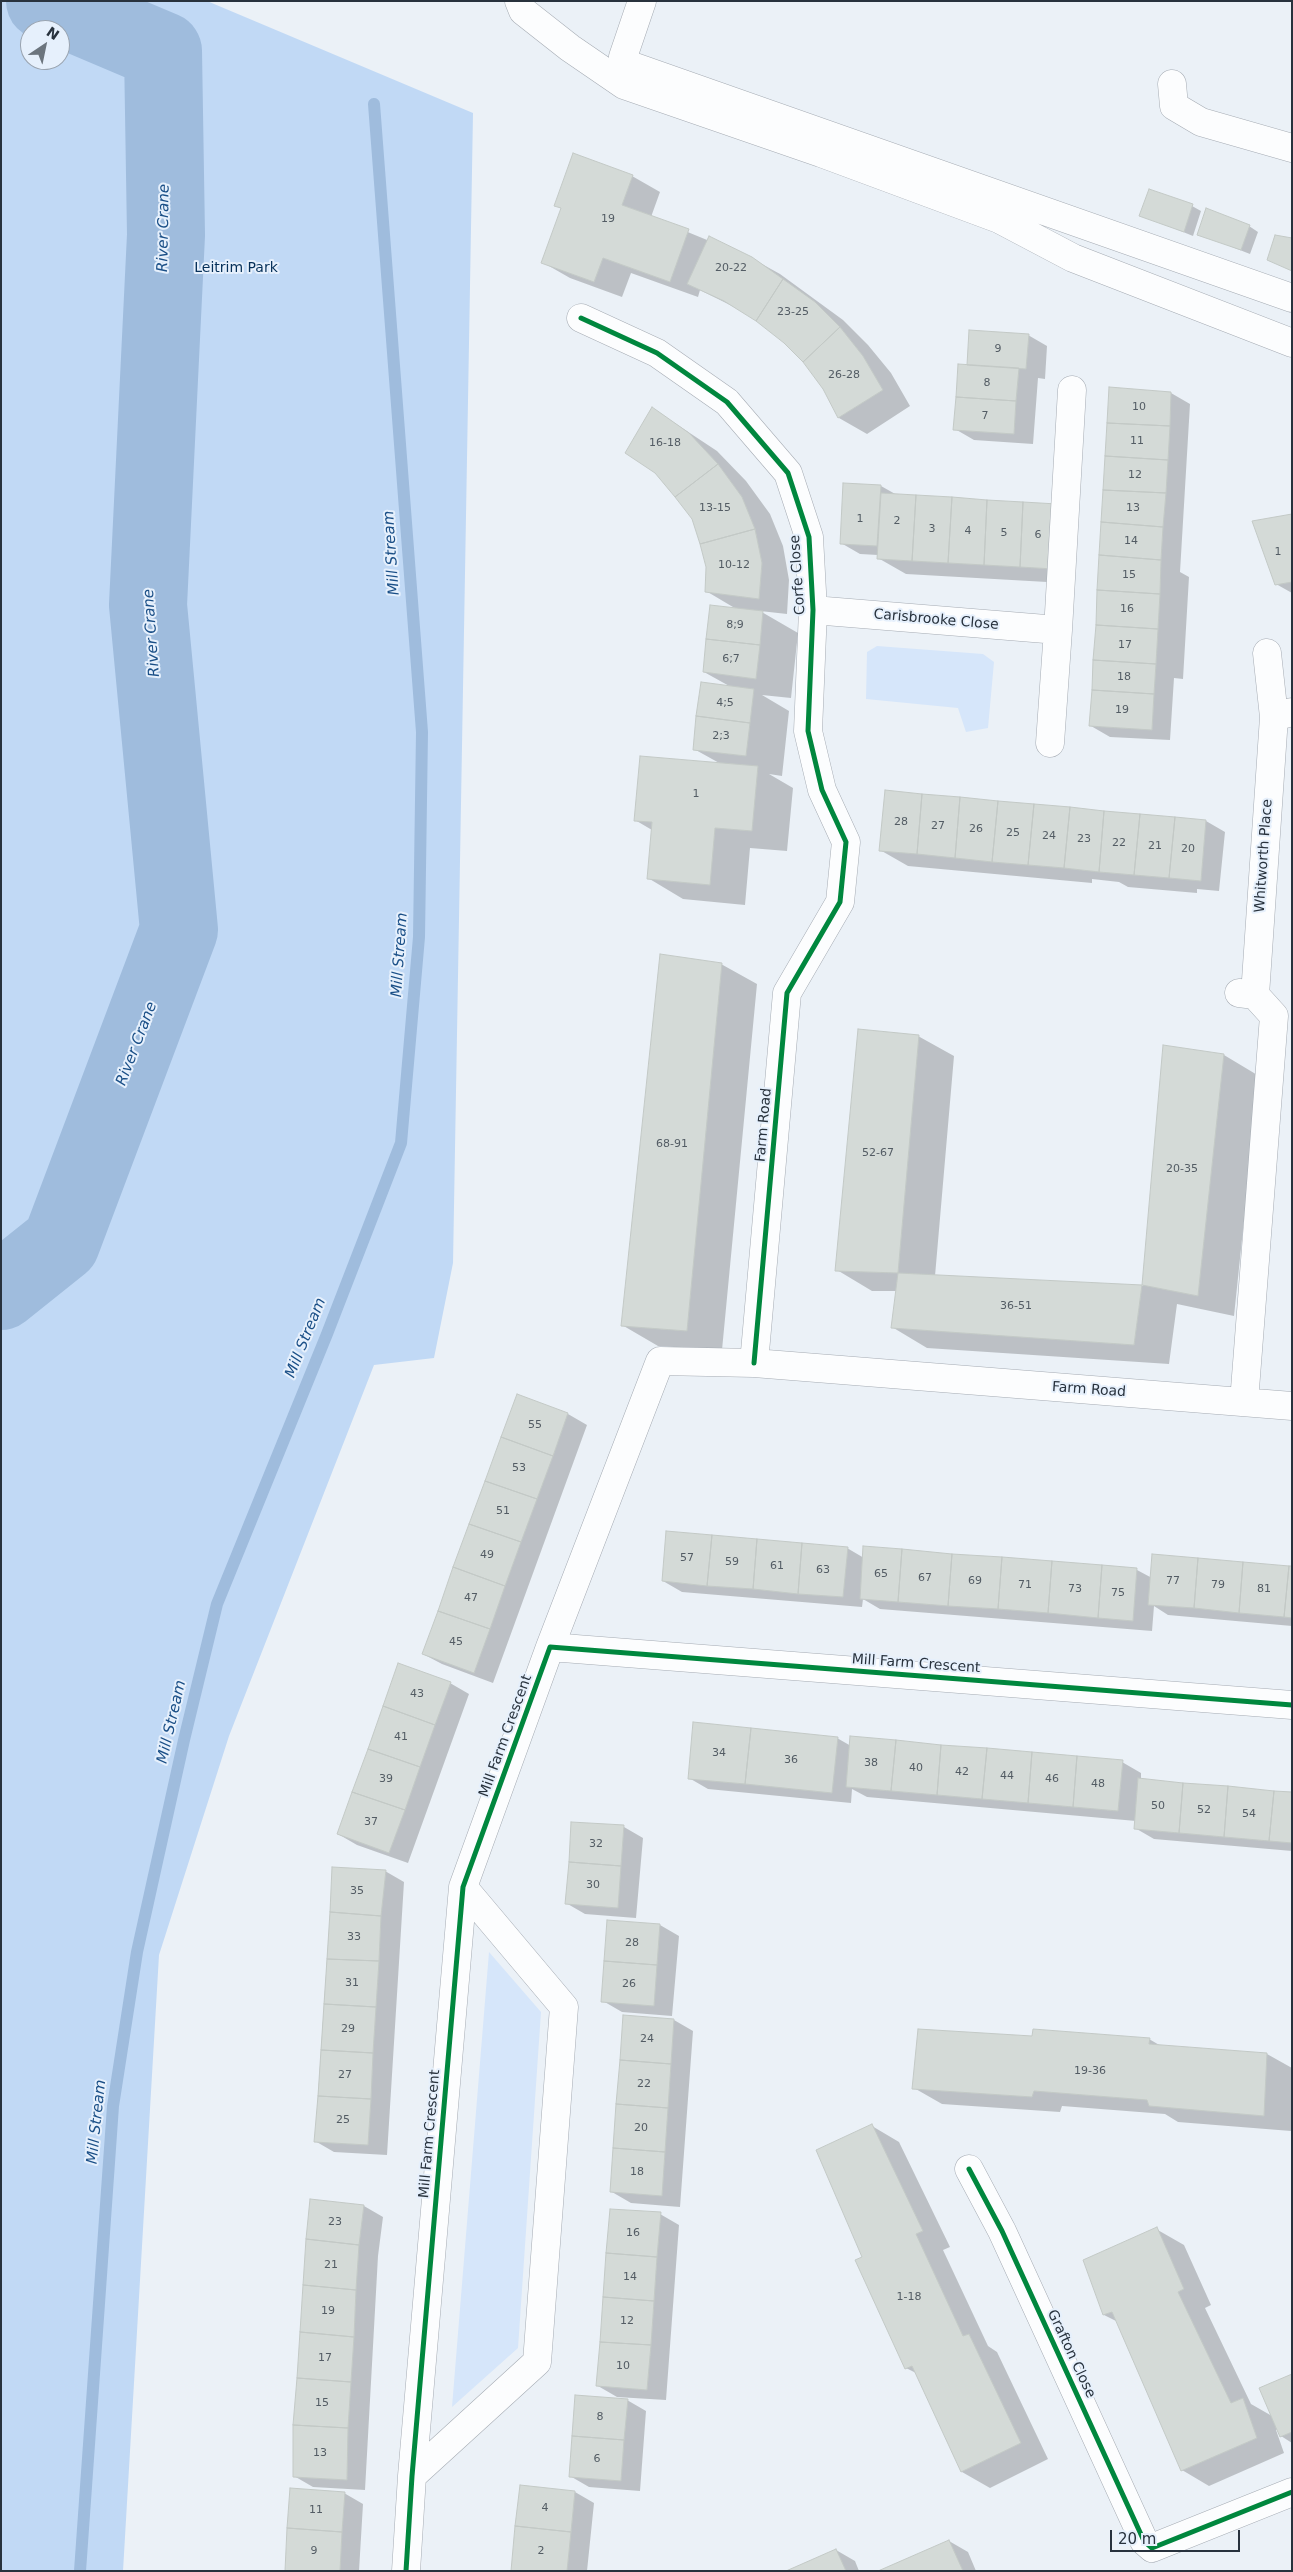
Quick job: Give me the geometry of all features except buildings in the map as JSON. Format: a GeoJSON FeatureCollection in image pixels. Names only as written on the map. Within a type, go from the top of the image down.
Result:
{"type":"FeatureCollection","features":[{"type":"Feature","properties":{"kind":"street"},"geometry":{"type":"LineString","coordinates":[[519,1],[523,11],[570,48],[624,85],[821,153],[999,218],[1073,258],[1292,343]]}},
{"type":"Feature","properties":{"kind":"street"},"geometry":{"type":"LineString","coordinates":[[642,1],[623,57],[629,65],[1292,298]]}},
{"type":"Feature","properties":{"kind":"street"},"geometry":{"type":"LineString","coordinates":[[1172,84],[1174,106],[1201,122],[1292,148]]}},
{"type":"Feature","properties":{"kind":"street","name":"Corfe Close"},"geometry":{"type":"LineString","coordinates":[[581,318],[657,353],[727,402],[788,473],[809,537],[813,610],[808,731],[822,790],[846,842],[840,902]]}},
{"type":"Feature","properties":{"kind":"street"},"geometry":{"type":"LineString","coordinates":[[1050,743],[1072,390]]}},
{"type":"Feature","properties":{"kind":"street","name":"Carisbrooke Close"},"geometry":{"type":"LineString","coordinates":[[813,610],[1058,630]]}},
{"type":"Feature","properties":{"kind":"street","name":"Whitworth Place"},"geometry":{"type":"LineString","coordinates":[[1244,1402],[1274,1016],[1247,994],[1283,715],[1267,653]]}},
{"type":"Feature","properties":{"kind":"street","name":"Farm Road"},"geometry":{"type":"LineString","coordinates":[[754,1363],[787,993],[840,902]]}},
{"type":"Feature","properties":{"kind":"street","name":"Farm Road"},"geometry":{"type":"LineString","coordinates":[[660,1361],[754,1363],[1292,1406]]}},
{"type":"Feature","properties":{"kind":"street","name":"Mill Farm Crescent"},"geometry":{"type":"LineString","coordinates":[[406,2571],[412,2476],[463,1887],[550,1647],[660,1361]]}},
{"type":"Feature","properties":{"kind":"street","name":"Mill Farm Crescent"},"geometry":{"type":"LineString","coordinates":[[550,1647],[1292,1705]]}},
{"type":"Feature","properties":{"kind":"street"},"geometry":{"type":"LineString","coordinates":[[412,2476],[537,2362],[564,2007],[463,1887]]}},
{"type":"Feature","properties":{"kind":"street","name":"Grafton Close"},"geometry":{"type":"LineString","coordinates":[[970,2168],[1006,2240],[1144,2541],[1152,2548],[1292,2492]]}},
{"type":"Feature","properties":{"kind":"shaded area"},"geometry":{"type":"Polygon","coordinates":[[[877,646],[983,654],[994,662],[988,728],[966,732],[958,708],[866,699],[867,652],[877,646]]]}},
{"type":"Feature","properties":{"kind":"shaded area"},"geometry":{"type":"Polygon","coordinates":[[[489,1952],[541,2012],[518,2348],[452,2407],[489,1952]]]}},
{"type":"Feature","properties":{"kind":"green space","name":"Leitrim Park"},"geometry":{"type":"Polygon","coordinates":[[[1,1],[207,1],[473,113],[453,1263],[434,1358],[374,1365],[229,1736],[159,1955],[123,2571],[1,2571],[1,1]]]}},
{"type":"Feature","properties":{"kind":"waterway","name":"River Crane"},"geometry":{"type":"LineString","coordinates":[[1,1291],[61,1243],[179,930],[148,605],[166,235],[163,51],[45,1]]}},
{"type":"Feature","properties":{"kind":"waterway","name":"Mill Stream"},"geometry":{"type":"LineString","coordinates":[[80,2571],[113,2106],[137,1952],[184,1740],[217,1604],[327,1334],[401,1143],[419,937],[422,732],[374,104]]}},
{"type":"Feature","properties":{"kind":"cycle path"},"geometry":{"type":"LineString","coordinates":[[581,318],[657,353],[727,402],[788,473],[809,537],[813,610],[808,731],[822,790],[846,842],[840,902],[787,993],[754,1363]]}},
{"type":"Feature","properties":{"kind":"cycle path"},"geometry":{"type":"LineString","coordinates":[[406,2571],[412,2476],[463,1887],[550,1647],[1292,1705]]}},
{"type":"Feature","properties":{"kind":"cycle path"},"geometry":{"type":"LineString","coordinates":[[969,2169],[1002,2231],[1144,2541],[1152,2548],[1292,2492]]}}]}
